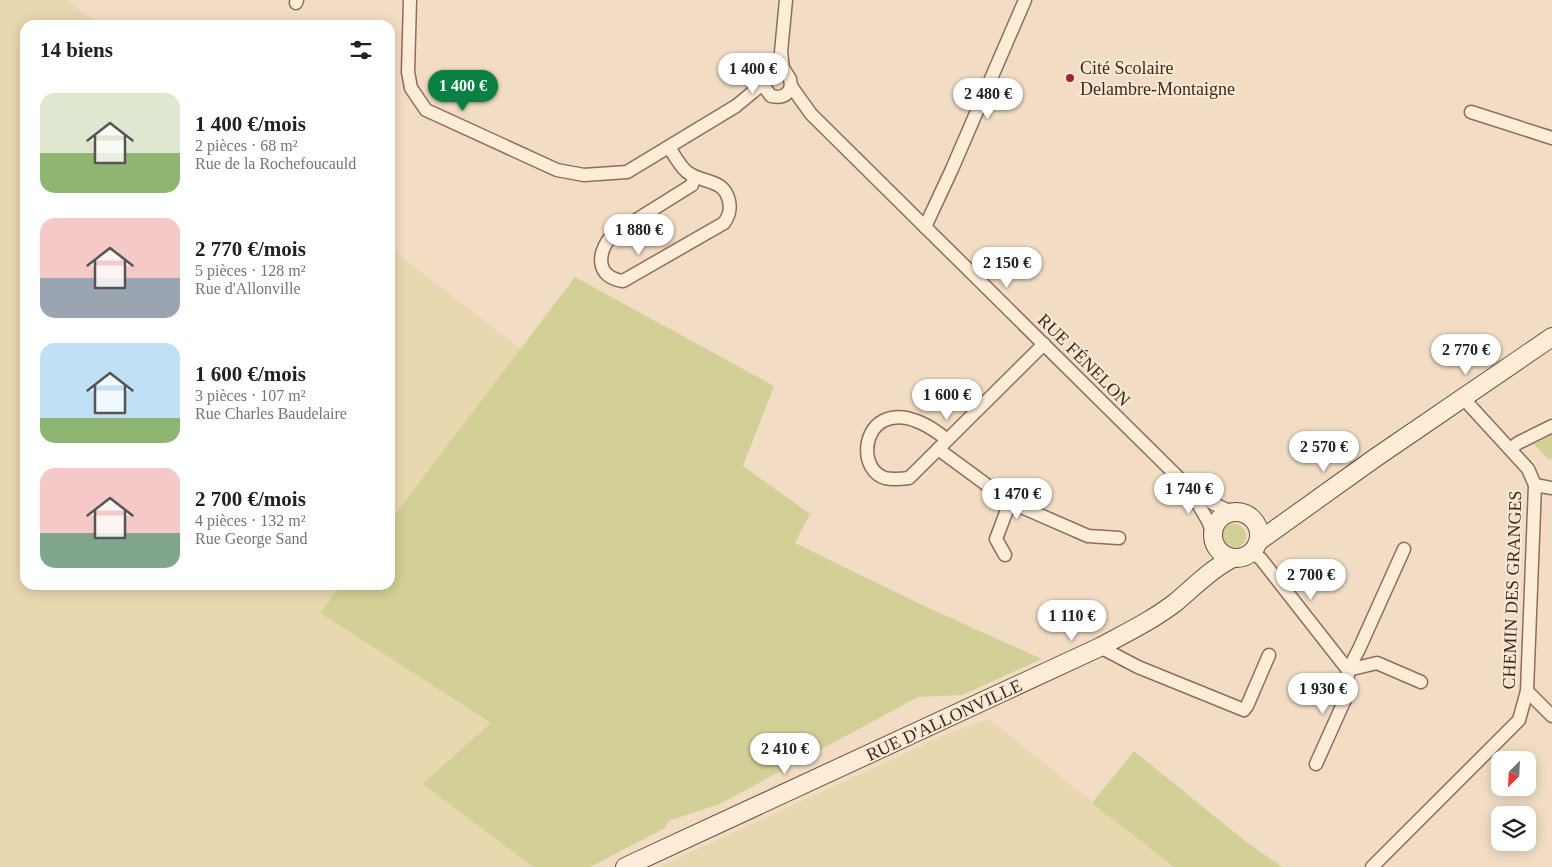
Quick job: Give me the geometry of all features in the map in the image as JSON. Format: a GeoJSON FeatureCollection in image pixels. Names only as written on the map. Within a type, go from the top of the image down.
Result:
{"type":"FeatureCollection","features":[{"type":"Feature","properties":{"kind":"main road"},"geometry":{"type":"LineString","coordinates":[[1318,498],[1295,509],[1270,516],[1251,517],[1232,512],[1219,518],[1213,538],[1220,553],[1231,558],[1243,558],[1318,498],[1552,337]]}},
{"type":"Feature","properties":{"kind":"main road"},"geometry":{"type":"LineString","coordinates":[[1251,517],[1258,528],[1256,547]]}},
{"type":"Feature","properties":{"kind":"main road","name":"RUE D'ALLONVILLE"},"geometry":{"type":"LineString","coordinates":[[1195,584],[1213,538]]}},
{"type":"Feature","properties":{"kind":"main road","name":"RUE D'ALLONVILLE"},"geometry":{"type":"LineString","coordinates":[[625,867],[1100,647],[1156,616],[1231,558]]}},
{"type":"Feature","properties":{"kind":"street"},"geometry":{"type":"LineString","coordinates":[[410,0],[408,72],[411,88],[426,110],[557,170],[584,175],[627,172],[746,99],[768,76],[780,73],[790,79],[788,91],[780,97],[771,96],[746,99]]}},
{"type":"Feature","properties":{"kind":"street"},"geometry":{"type":"LineString","coordinates":[[780,73],[786,0]]}},
{"type":"Feature","properties":{"kind":"street"},"geometry":{"type":"LineString","coordinates":[[925,227],[945,186],[1025,0]]}},
{"type":"Feature","properties":{"kind":"street"},"geometry":{"type":"LineString","coordinates":[[764,82],[765,88],[771,96]]}},
{"type":"Feature","properties":{"kind":"street","name":"RUE FÉNELON"},"geometry":{"type":"LineString","coordinates":[[788,91],[1189,488],[1214,504],[1232,512]]}},
{"type":"Feature","properties":{"kind":"street"},"geometry":{"type":"LineString","coordinates":[[1471,112],[1552,138]]}},
{"type":"Feature","properties":{"kind":"street"},"geometry":{"type":"LineString","coordinates":[[669,147],[685,170],[694,177],[714,182],[726,192],[730,204],[729,216],[724,223],[623,281],[614,280],[606,274],[601,267],[601,256],[604,244],[612,235],[692,186],[694,177]]}},
{"type":"Feature","properties":{"kind":"street"},"geometry":{"type":"LineString","coordinates":[[1044,344],[942,444],[909,478],[884,477],[874,470],[867,460],[867,447],[872,433],[881,422],[893,417],[908,419],[924,424],[938,432],[942,444],[1010,502],[1088,536],[1119,538]]}},
{"type":"Feature","properties":{"kind":"street","name":"CHEMIN DES GRANGES"},"geometry":{"type":"LineString","coordinates":[[1372,867],[1519,720],[1527,692],[1535,485],[1528,469],[1463,398]]}},
{"type":"Feature","properties":{"kind":"street"},"geometry":{"type":"LineString","coordinates":[[1510,450],[1518,443],[1552,426]]}},
{"type":"Feature","properties":{"kind":"street"},"geometry":{"type":"LineString","coordinates":[[1535,485],[1552,488]]}},
{"type":"Feature","properties":{"kind":"street","name":"RUE FÉNELON"},"geometry":{"type":"LineString","coordinates":[[1189,488],[1208,521],[1213,538]]}},
{"type":"Feature","properties":{"kind":"street"},"geometry":{"type":"LineString","coordinates":[[1005,555],[996,539],[1010,502]]}},
{"type":"Feature","properties":{"kind":"street"},"geometry":{"type":"LineString","coordinates":[[1256,547],[1261,559],[1348,670]]}},
{"type":"Feature","properties":{"kind":"street"},"geometry":{"type":"LineString","coordinates":[[1316,764],[1347,695],[1348,670],[1404,549]]}},
{"type":"Feature","properties":{"kind":"street"},"geometry":{"type":"LineString","coordinates":[[1100,647],[1138,667],[1244,710],[1269,655]]}},
{"type":"Feature","properties":{"kind":"street"},"geometry":{"type":"LineString","coordinates":[[1348,670],[1377,663],[1421,682]]}},
{"type":"Feature","properties":{"kind":"street"},"geometry":{"type":"LineString","coordinates":[[1527,692],[1552,716]]}},
{"type":"Feature","properties":{"kind":"shaded area"},"geometry":{"type":"Polygon","coordinates":[[[0,0],[67,0],[93,20],[20,20],[20,590],[337,590],[320,613],[491,723],[422,784],[533,867],[0,867],[0,0]]]}},
{"type":"Feature","properties":{"kind":"shaded area"},"geometry":{"type":"Polygon","coordinates":[[[395,252],[521,349],[395,514],[395,252]]]}},
{"type":"Feature","properties":{"kind":"shaded area"},"geometry":{"type":"Polygon","coordinates":[[[575,277],[774,386],[743,466],[810,514],[795,543],[922,605],[1042,659],[962,695],[918,697],[720,804],[668,821],[665,828],[590,867],[533,867],[422,784],[491,723],[320,613],[337,590],[395,590],[395,514],[575,277]]]}},
{"type":"Feature","properties":{"kind":"shaded area"},"geometry":{"type":"Polygon","coordinates":[[[1552,435],[1552,458],[1549,460],[1534,444],[1552,435]]]}},
{"type":"Feature","properties":{"kind":"shaded area"},"geometry":{"type":"Polygon","coordinates":[[[1234,524],[1242,528],[1246,536],[1242,544],[1234,548],[1226,544],[1222,536],[1226,528],[1234,524]]]}},
{"type":"Feature","properties":{"kind":"shaded area"},"geometry":{"type":"Polygon","coordinates":[[[989,719],[1174,867],[659,867],[949,733],[989,719]]]}},
{"type":"Feature","properties":{"kind":"shaded area"},"geometry":{"type":"Polygon","coordinates":[[[1134,751],[1245,841],[1282,867],[1174,867],[1092,803],[1134,751]]]}},
{"type":"Feature","properties":{"kind":"place","name":"Cité Scolaire Delambre-Montaigne"},"geometry":{"type":"Point","coordinates":[1070,78]}}]}
